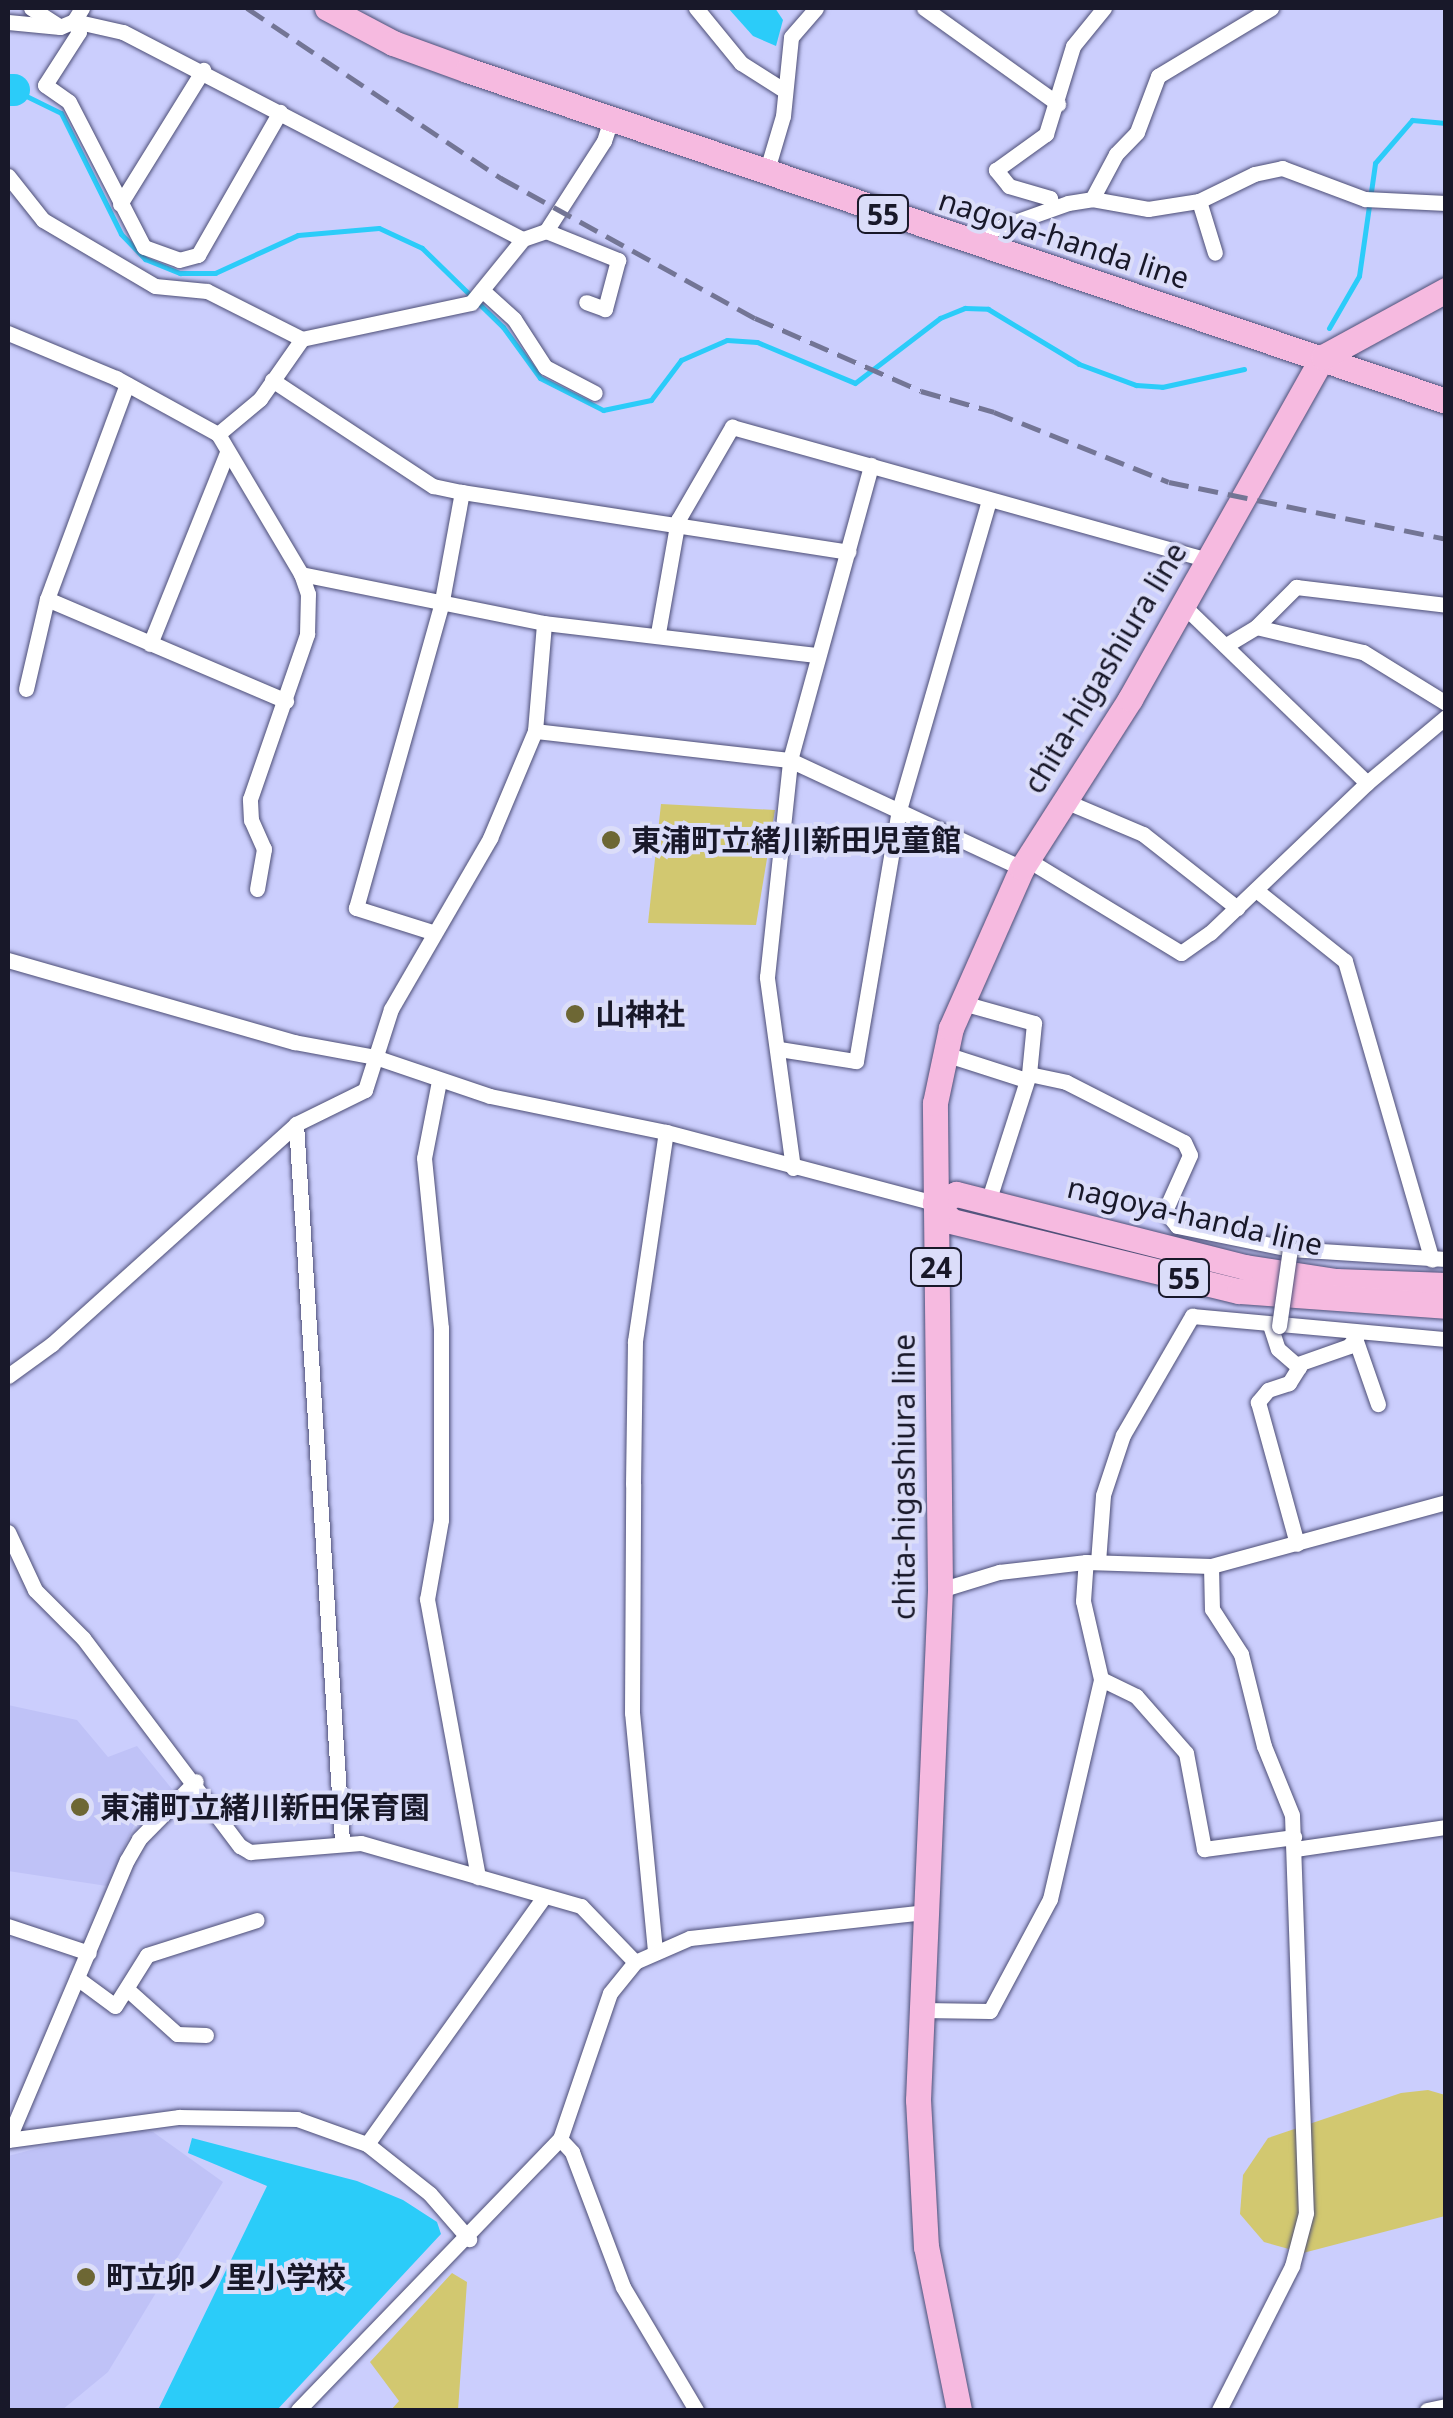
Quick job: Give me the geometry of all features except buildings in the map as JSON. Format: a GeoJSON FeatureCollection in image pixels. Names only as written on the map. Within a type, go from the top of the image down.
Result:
{"type":"FeatureCollection","features":[{"type":"Feature","properties":{"kind":"main road","name":"nagoya-handa line"},"geometry":{"type":"LineString","coordinates":[[328,8],[393,43],[611,120],[1446,401]]}},
{"type":"Feature","properties":{"kind":"main road"},"geometry":{"type":"LineString","coordinates":[[1323,357],[1446,290]]}},
{"type":"Feature","properties":{"kind":"main road","name":"chita-higashiura line"},"geometry":{"type":"LineString","coordinates":[[960,2410],[926,2247],[918,2136],[940,1590],[935,1103],[959,1002],[1025,864],[1184,606],[1323,357]]}},
{"type":"Feature","properties":{"kind":"main road","name":"nagoya-handa line"},"geometry":{"type":"LineString","coordinates":[[1446,1285],[1336,1280],[1245,1267],[956,1194],[935,1203],[951,1221],[1239,1292],[1446,1306]]}},
{"type":"Feature","properties":{"kind":"street"},"geometry":{"type":"LineString","coordinates":[[31,8],[123,32],[524,239]]}},
{"type":"Feature","properties":{"kind":"street"},"geometry":{"type":"LineString","coordinates":[[696,8],[741,63],[782,89]]}},
{"type":"Feature","properties":{"kind":"street"},"geometry":{"type":"LineString","coordinates":[[766,173],[781,125],[782,89],[791,37],[816,8]]}},
{"type":"Feature","properties":{"kind":"street"},"geometry":{"type":"LineString","coordinates":[[924,8],[1058,104]]}},
{"type":"Feature","properties":{"kind":"street"},"geometry":{"type":"LineString","coordinates":[[1052,206],[1050,198],[1009,186],[996,170],[1046,134],[1073,46],[1104,8]]}},
{"type":"Feature","properties":{"kind":"street"},"geometry":{"type":"LineString","coordinates":[[1092,199],[1110,164],[1137,132],[1158,76],[1271,8]]}},
{"type":"Feature","properties":{"kind":"street"},"geometry":{"type":"LineString","coordinates":[[8,22],[72,18]]}},
{"type":"Feature","properties":{"kind":"street"},"geometry":{"type":"LineString","coordinates":[[72,18],[78,32],[45,85],[69,102],[144,247],[179,260],[198,255],[280,112]]}},
{"type":"Feature","properties":{"kind":"street"},"geometry":{"type":"LineString","coordinates":[[120,204],[203,70]]}},
{"type":"Feature","properties":{"kind":"street"},"geometry":{"type":"LineString","coordinates":[[546,232],[604,142],[611,120]]}},
{"type":"Feature","properties":{"kind":"street"},"geometry":{"type":"LineString","coordinates":[[962,241],[1052,206],[1092,199],[1148,209],[1199,201],[1254,174],[1282,168],[1365,199],[1446,203]]}},
{"type":"Feature","properties":{"kind":"street"},"geometry":{"type":"LineString","coordinates":[[8,176],[43,220],[154,286],[207,291],[302,339]]}},
{"type":"Feature","properties":{"kind":"street"},"geometry":{"type":"LineString","coordinates":[[1199,201],[1214,253]]}},
{"type":"Feature","properties":{"kind":"street"},"geometry":{"type":"LineString","coordinates":[[218,434],[242,419],[302,339],[477,296],[524,239],[546,232],[618,260],[605,309],[586,302]]}},
{"type":"Feature","properties":{"kind":"street"},"geometry":{"type":"LineString","coordinates":[[477,296],[521,328],[546,367],[596,394]]}},
{"type":"Feature","properties":{"kind":"street"},"geometry":{"type":"LineString","coordinates":[[8,333],[127,384],[218,434],[301,574],[308,594],[307,634],[250,799],[251,820],[264,849],[257,888]]}},
{"type":"Feature","properties":{"kind":"street"},"geometry":{"type":"LineString","coordinates":[[272,380],[433,486],[678,520],[848,552]]}},
{"type":"Feature","properties":{"kind":"street"},"geometry":{"type":"LineString","coordinates":[[26,690],[47,599],[127,384]]}},
{"type":"Feature","properties":{"kind":"street"},"geometry":{"type":"LineString","coordinates":[[658,633],[678,520],[732,427],[989,502],[1208,560]]}},
{"type":"Feature","properties":{"kind":"street"},"geometry":{"type":"LineString","coordinates":[[150,644],[227,452]]}},
{"type":"Feature","properties":{"kind":"street"},"geometry":{"type":"LineString","coordinates":[[792,1168],[767,977],[790,760],[871,465]]}},
{"type":"Feature","properties":{"kind":"street"},"geometry":{"type":"LineString","coordinates":[[432,932],[356,908],[441,606],[462,492]]}},
{"type":"Feature","properties":{"kind":"street"},"geometry":{"type":"LineString","coordinates":[[779,1048],[856,1061],[900,810],[989,502]]}},
{"type":"Feature","properties":{"kind":"street"},"geometry":{"type":"LineString","coordinates":[[301,574],[441,606],[544,623],[658,633],[817,655]]}},
{"type":"Feature","properties":{"kind":"street"},"geometry":{"type":"LineString","coordinates":[[1228,644],[1256,627],[1296,587],[1446,606]]}},
{"type":"Feature","properties":{"kind":"street"},"geometry":{"type":"LineString","coordinates":[[47,599],[286,701]]}},
{"type":"Feature","properties":{"kind":"street"},"geometry":{"type":"LineString","coordinates":[[1184,606],[1228,644],[1367,782]]}},
{"type":"Feature","properties":{"kind":"street"},"geometry":{"type":"LineString","coordinates":[[8,1376],[52,1344],[296,1124],[365,1090],[391,1008],[490,838],[535,731],[544,623]]}},
{"type":"Feature","properties":{"kind":"street"},"geometry":{"type":"LineString","coordinates":[[1256,627],[1363,652],[1446,703]]}},
{"type":"Feature","properties":{"kind":"street"},"geometry":{"type":"LineString","coordinates":[[535,731],[790,760],[1025,864],[1181,953],[1237,908],[1367,782],[1446,717]]}},
{"type":"Feature","properties":{"kind":"street"},"geometry":{"type":"LineString","coordinates":[[1065,800],[1143,834],[1237,908]]}},
{"type":"Feature","properties":{"kind":"street"},"geometry":{"type":"LineString","coordinates":[[946,1054],[1028,1077],[1066,1082],[1184,1142],[1190,1155],[1165,1211],[1178,1226],[1290,1249],[1439,1260],[1345,961],[1256,890]]}},
{"type":"Feature","properties":{"kind":"street"},"geometry":{"type":"LineString","coordinates":[[8,960],[294,1042],[374,1057],[439,1080],[666,1132],[935,1203]]}},
{"type":"Feature","properties":{"kind":"street"},"geometry":{"type":"LineString","coordinates":[[959,1002],[1034,1023],[1028,1077],[988,1202]]}},
{"type":"Feature","properties":{"kind":"street"},"geometry":{"type":"LineString","coordinates":[[439,1080],[424,1158],[441,1328],[442,1520],[428,1598],[478,1877]]}},
{"type":"Feature","properties":{"kind":"street"},"geometry":{"type":"LineString","coordinates":[[296,1124],[342,1842]]}},
{"type":"Feature","properties":{"kind":"street"},"geometry":{"type":"LineString","coordinates":[[654,1951],[632,1713],[635,1341],[666,1132]]}},
{"type":"Feature","properties":{"kind":"street"},"geometry":{"type":"LineString","coordinates":[[1290,1249],[1274,1325],[1278,1349],[1298,1364]]}},
{"type":"Feature","properties":{"kind":"street"},"geometry":{"type":"LineString","coordinates":[[922,2010],[990,2011],[1039,1924],[1058,1869],[1101,1679],[1083,1600],[1103,1495],[1123,1435],[1192,1316],[1357,1338],[1446,1339]]}},
{"type":"Feature","properties":{"kind":"street"},"geometry":{"type":"LineString","coordinates":[[1297,1544],[1258,1402],[1268,1390],[1289,1383],[1298,1364],[1357,1338]]}},
{"type":"Feature","properties":{"kind":"street"},"geometry":{"type":"LineString","coordinates":[[1357,1338],[1378,1404]]}},
{"type":"Feature","properties":{"kind":"street"},"geometry":{"type":"LineString","coordinates":[[940,1590],[999,1572],[1092,1562],[1211,1566],[1446,1502]]}},
{"type":"Feature","properties":{"kind":"street"},"geometry":{"type":"LineString","coordinates":[[8,1532],[35,1590],[83,1638],[250,1852],[342,1842],[581,1906],[635,1962]]}},
{"type":"Feature","properties":{"kind":"street"},"geometry":{"type":"LineString","coordinates":[[1211,1566],[1212,1610],[1241,1654],[1294,1843],[1306,2214],[1292,2266],[1219,2410]]}},
{"type":"Feature","properties":{"kind":"street"},"geometry":{"type":"LineString","coordinates":[[1101,1679],[1157,1714],[1186,1754],[1195,1770],[1204,1849],[1446,1826]]}},
{"type":"Feature","properties":{"kind":"street"},"geometry":{"type":"LineString","coordinates":[[196,1781],[139,1839],[8,2140],[179,2117],[312,2123],[366,2144],[430,2194],[469,2240]]}},
{"type":"Feature","properties":{"kind":"street"},"geometry":{"type":"LineString","coordinates":[[366,2144],[544,1897]]}},
{"type":"Feature","properties":{"kind":"street"},"geometry":{"type":"LineString","coordinates":[[298,2410],[417,2282],[469,2240],[560,2140],[610,1993],[635,1962],[690,1938],[927,1912]]}},
{"type":"Feature","properties":{"kind":"street"},"geometry":{"type":"LineString","coordinates":[[78,1978],[115,2006],[148,1955],[256,1920]]}},
{"type":"Feature","properties":{"kind":"street"},"geometry":{"type":"LineString","coordinates":[[8,1926],[89,1953]]}},
{"type":"Feature","properties":{"kind":"street"},"geometry":{"type":"LineString","coordinates":[[128,1990],[177,2034],[206,2035]]}},
{"type":"Feature","properties":{"kind":"street"},"geometry":{"type":"LineString","coordinates":[[560,2140],[572,2152],[623,2288],[696,2410]]}},
{"type":"Feature","properties":{"kind":"street"},"geometry":{"type":"LineString","coordinates":[[1426,2410],[1446,2406]]}},
{"type":"Feature","properties":{"kind":"shaded area"},"geometry":{"type":"Polygon","coordinates":[[[728,8],[775,8],[783,20],[776,46],[753,36],[728,8]]]}},
{"type":"Feature","properties":{"kind":"shaded area"},"geometry":{"type":"Polygon","coordinates":[[[661,804],[775,810],[756,925],[648,923],[661,804]]]}},
{"type":"Feature","properties":{"kind":"shaded area","name":"東浦町立緒川新田保育園"},"geometry":{"type":"Polygon","coordinates":[[[8,1705],[77,1720],[108,1757],[137,1746],[172,1789],[134,1825],[107,1886],[8,1871],[8,1705]]]}},
{"type":"Feature","properties":{"kind":"shaded area"},"geometry":{"type":"Polygon","coordinates":[[[1428,2090],[1445,2095],[1445,2216],[1303,2253],[1264,2242],[1240,2214],[1243,2175],[1268,2138],[1401,2093],[1428,2090]]]}},
{"type":"Feature","properties":{"kind":"shaded area","name":"町立卯ノ里小学校"},"geometry":{"type":"Polygon","coordinates":[[[119,2127],[153,2132],[223,2182],[108,2372],[62,2410],[8,2410],[8,2156],[119,2127]]]}},
{"type":"Feature","properties":{"kind":"shaded area"},"geometry":{"type":"Polygon","coordinates":[[[192,2138],[357,2181],[403,2200],[437,2222],[441,2234],[277,2410],[158,2410],[267,2186],[188,2153],[192,2138]]]}},
{"type":"Feature","properties":{"kind":"shaded area"},"geometry":{"type":"Polygon","coordinates":[[[452,2273],[467,2282],[458,2410],[391,2410],[399,2401],[370,2362],[452,2273]]]}},
{"type":"Feature","properties":{"kind":"waterway"},"geometry":{"type":"LineString","coordinates":[[8,90],[14,90]]}},
{"type":"Feature","properties":{"kind":"waterway"},"geometry":{"type":"LineString","coordinates":[[14,90],[61,113],[121,234],[145,259],[180,273],[215,273],[298,235],[379,228],[422,248],[503,327],[540,378],[603,410],[651,400],[681,360],[727,340],[757,342],[855,383],[940,318],[965,308],[988,309],[1079,364],[1136,385],[1162,387],[1244,369]]}},
{"type":"Feature","properties":{"kind":"waterway"},"geometry":{"type":"LineString","coordinates":[[1329,328],[1359,276],[1375,163],[1412,120],[1446,123]]}},
{"type":"Feature","properties":{"kind":"railway"},"geometry":{"type":"LineString","coordinates":[[247,8],[501,178],[755,318],[921,391],[994,412],[1169,482],[1446,539]]}},
{"type":"Feature","properties":{"kind":"place","name":"東浦町立緒川新田児童館"},"geometry":{"type":"Point","coordinates":[611,840]}},
{"type":"Feature","properties":{"kind":"place","name":"山神社"},"geometry":{"type":"Point","coordinates":[575,1014]}},
{"type":"Feature","properties":{"kind":"place","name":"東浦町立緒川新田保育園"},"geometry":{"type":"Point","coordinates":[80,1807]}},
{"type":"Feature","properties":{"kind":"place","name":"町立卯ノ里小学校"},"geometry":{"type":"Point","coordinates":[86,2277]}}]}
